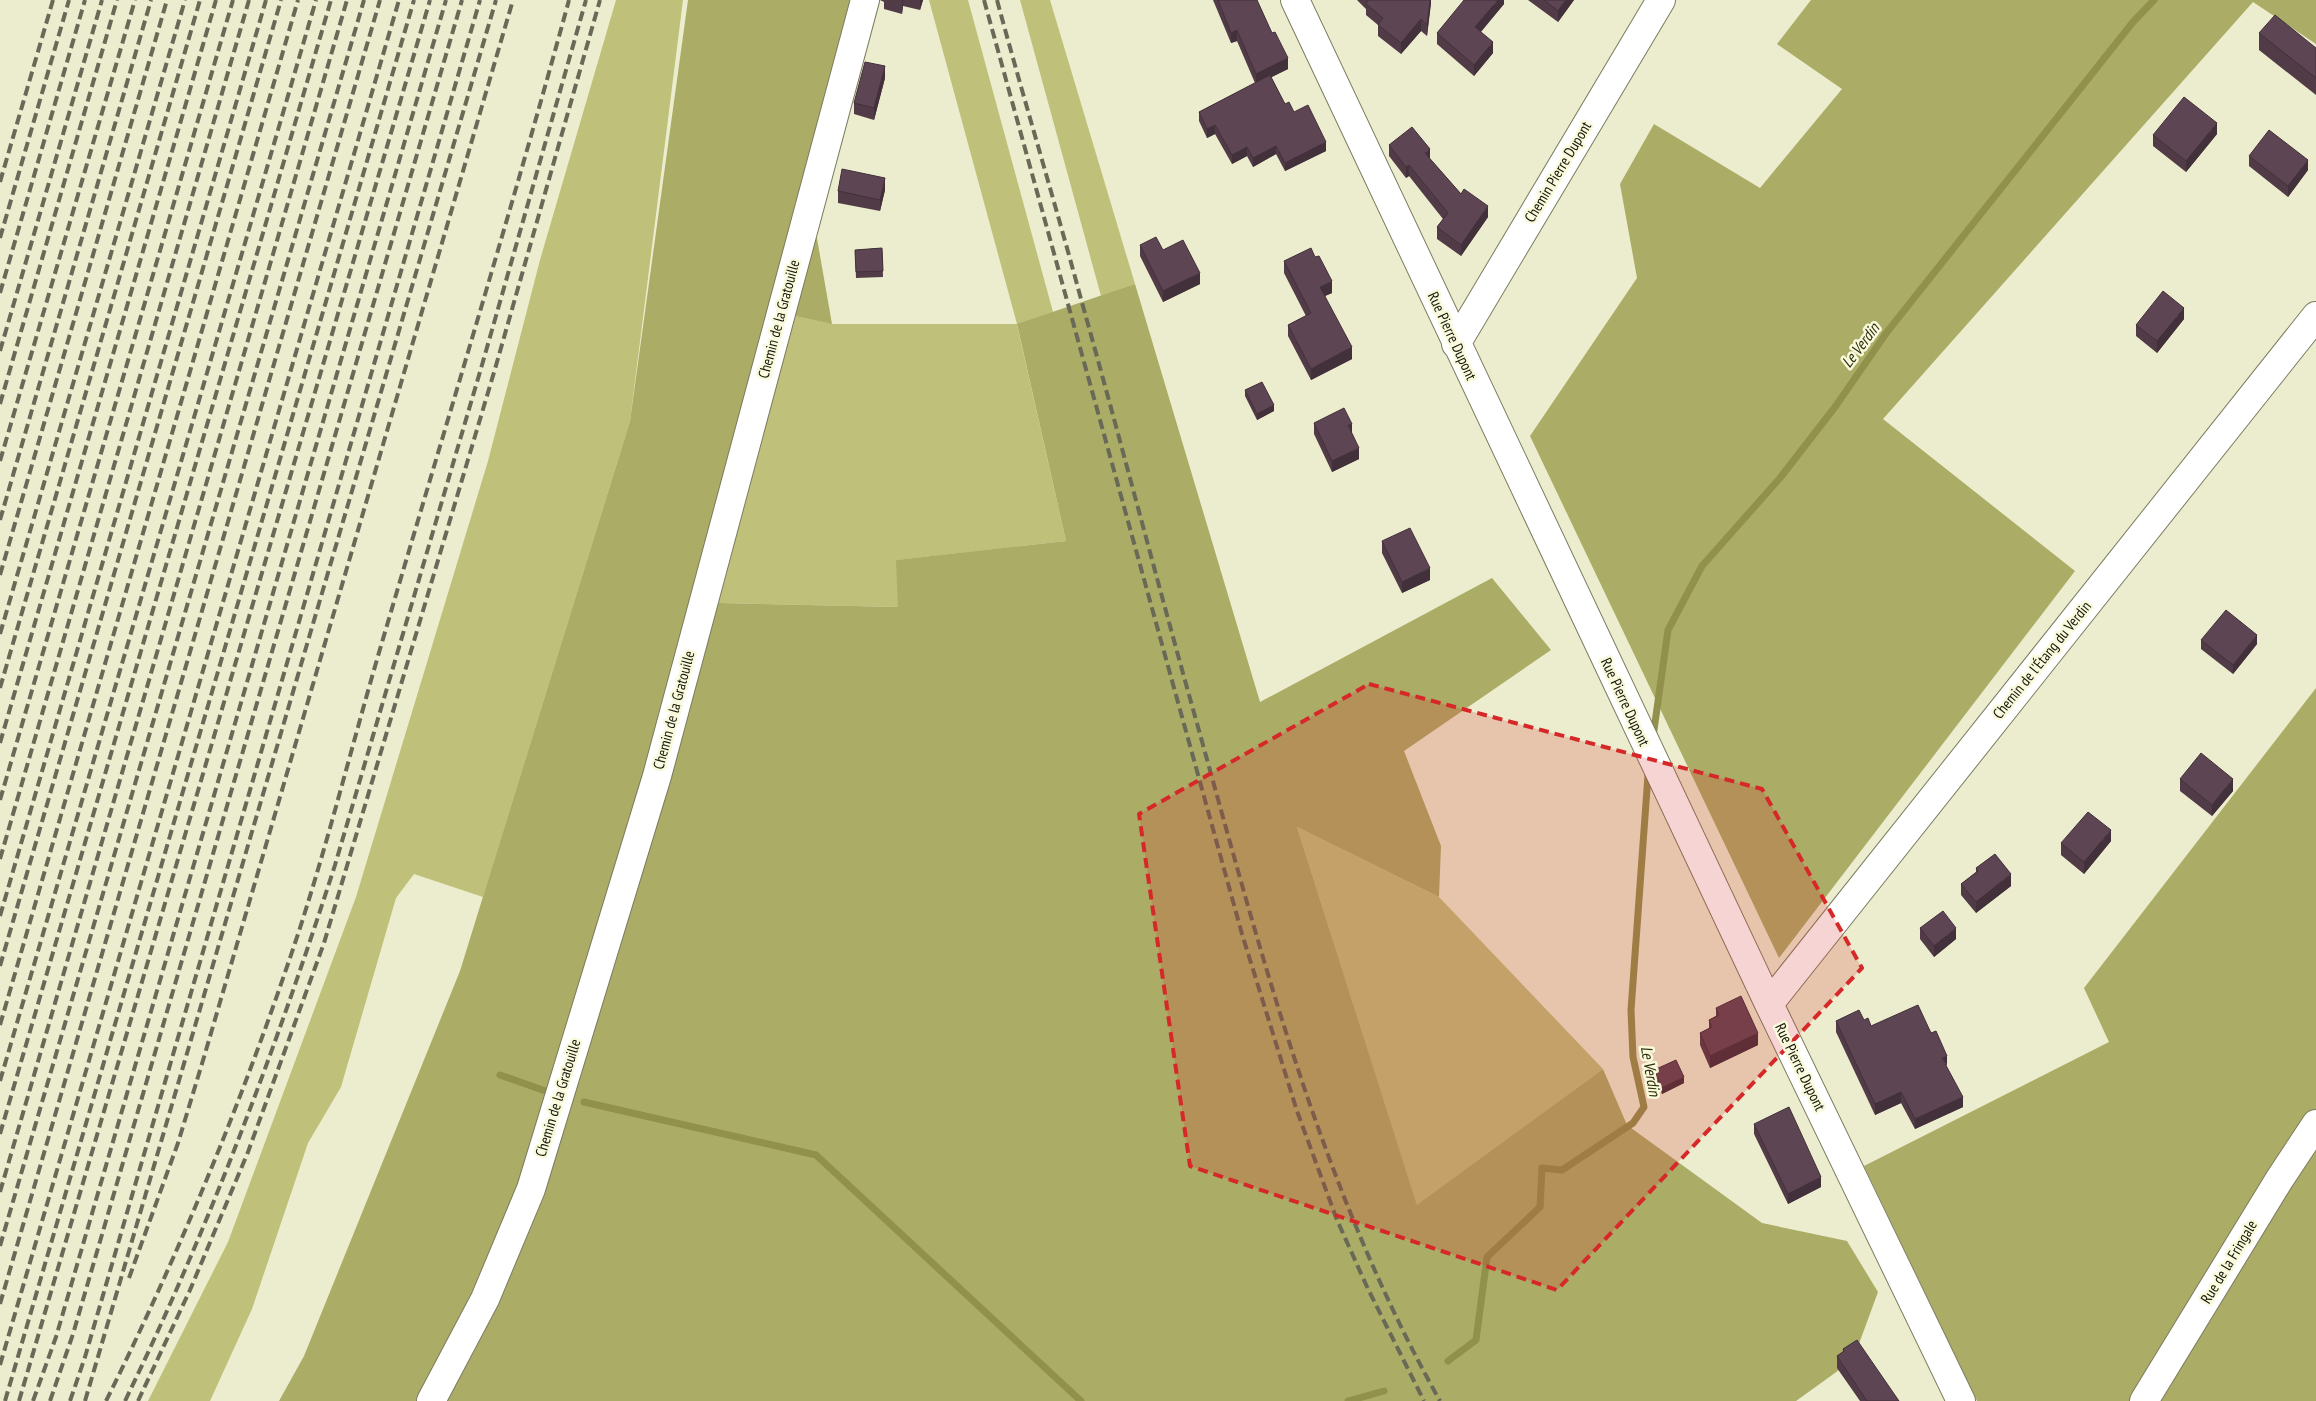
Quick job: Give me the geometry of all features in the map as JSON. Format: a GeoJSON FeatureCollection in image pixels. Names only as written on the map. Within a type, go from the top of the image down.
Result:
{"type":"FeatureCollection","features":[{"type":"Feature","properties":{"kind":"street","name":"Chemin de la Gratouille"},"geometry":{"type":"LineString","coordinates":[[431,1401],[485,1299],[531,1189],[656,776],[865,0]]}},
{"type":"Feature","properties":{"kind":"street","name":"Rue Pierre Dupont"},"geometry":{"type":"LineString","coordinates":[[1295,0],[1769,1004],[1961,1401]]}},
{"type":"Feature","properties":{"kind":"street","name":"Chemin Pierre Dupont"},"geometry":{"type":"LineString","coordinates":[[1456,344],[1660,0]]}},
{"type":"Feature","properties":{"kind":"street","name":"Chemin de l'Étang du Verdin"},"geometry":{"type":"LineString","coordinates":[[1769,1004],[2316,316]]}},
{"type":"Feature","properties":{"kind":"street","name":"Rue de la Fringale"},"geometry":{"type":"LineString","coordinates":[[2144,1401],[2279,1180],[2316,1124]]}},
{"type":"Feature","properties":{"kind":"highlighted area"},"geometry":{"type":"Polygon","coordinates":[[[1369,684],[1762,789],[1862,968],[1557,1290],[1190,1166],[1139,814],[1369,684]]]}},
{"type":"Feature","properties":{"kind":"green space"},"geometry":{"type":"Polygon","coordinates":[[[616,0],[683,0],[630,421],[483,897],[414,874],[396,898],[341,1087],[308,1143],[252,1309],[210,1401],[148,1401],[228,1242],[356,897],[488,461],[540,260],[616,0]]]}},
{"type":"Feature","properties":{"kind":"green space"},"geometry":{"type":"Polygon","coordinates":[[[929,0],[968,0],[1053,312],[1017,325],[1066,541],[897,560],[899,607],[719,603],[790,315],[833,324],[1017,324],[929,0]]]}},
{"type":"Feature","properties":{"kind":"green space"},"geometry":{"type":"Polygon","coordinates":[[[1020,0],[1050,0],[1135,284],[1101,296],[1020,0]]]}},
{"type":"Feature","properties":{"kind":"green space"},"geometry":{"type":"Polygon","coordinates":[[[1297,827],[1439,897],[1603,1069],[1417,1206],[1297,827]]]}},
{"type":"Feature","properties":{"kind":"shaded area"},"geometry":{"type":"Polygon","coordinates":[[[688,0],[873,0],[815,227],[832,324],[790,315],[719,603],[898,607],[896,560],[1066,541],[1017,324],[1135,284],[1260,702],[1492,578],[1551,650],[1404,751],[1441,846],[1439,897],[1297,827],[1417,1205],[1603,1069],[1627,1125],[1762,1223],[1847,1241],[1878,1292],[1853,1360],[1796,1401],[279,1401],[304,1356],[460,971],[630,421],[688,0]]]}},
{"type":"Feature","properties":{"kind":"shaded area"},"geometry":{"type":"Polygon","coordinates":[[[1811,0],[2316,0],[2316,44],[2253,2],[1883,419],[2075,571],[1779,958],[1530,436],[1637,278],[1620,184],[1654,124],[1760,188],[1842,89],[1777,44],[1811,0]]]}},
{"type":"Feature","properties":{"kind":"shaded area"},"geometry":{"type":"Polygon","coordinates":[[[2316,688],[2316,1401],[1977,1401],[1864,1166],[2109,1042],[2084,988],[2316,688]]]}},
{"type":"Feature","properties":{"kind":"building"},"geometry":{"type":"Polygon","coordinates":[[[1218,0],[1257,0],[1272,33],[1275,32],[1288,58],[1256,74],[1237,30],[1231,33],[1218,0]]]}},
{"type":"Feature","properties":{"kind":"building"},"geometry":{"type":"Polygon","coordinates":[[[1368,0],[1430,0],[1427,25],[1421,19],[1401,43],[1378,25],[1383,18],[1366,4],[1368,0]]]}},
{"type":"Feature","properties":{"kind":"building"},"geometry":{"type":"Polygon","coordinates":[[[1464,0],[1498,0],[1475,27],[1493,42],[1474,65],[1437,33],[1464,0]]]}},
{"type":"Feature","properties":{"kind":"building"},"geometry":{"type":"Polygon","coordinates":[[[1544,0],[1566,0],[1558,11],[1544,0]]]}},
{"type":"Feature","properties":{"kind":"building"},"geometry":{"type":"Polygon","coordinates":[[[2275,15],[2316,48],[2316,78],[2259,33],[2275,15]]]}},
{"type":"Feature","properties":{"kind":"building"},"geometry":{"type":"Polygon","coordinates":[[[865,62],[885,66],[874,108],[854,103],[865,62]]]}},
{"type":"Feature","properties":{"kind":"building"},"geometry":{"type":"Polygon","coordinates":[[[1270,75],[1285,104],[1289,102],[1294,112],[1308,105],[1326,142],[1285,163],[1276,146],[1253,158],[1247,147],[1232,155],[1215,125],[1207,129],[1199,112],[1270,75]]]}},
{"type":"Feature","properties":{"kind":"building"},"geometry":{"type":"Polygon","coordinates":[[[2184,97],[2217,123],[2186,161],[2153,135],[2184,97]]]}},
{"type":"Feature","properties":{"kind":"building"},"geometry":{"type":"Polygon","coordinates":[[[1412,127],[1430,149],[1425,153],[1461,194],[1464,189],[1488,206],[1461,245],[1437,227],[1448,213],[1409,165],[1406,167],[1389,145],[1412,127]]]}},
{"type":"Feature","properties":{"kind":"building"},"geometry":{"type":"Polygon","coordinates":[[[2269,130],[2308,160],[2288,186],[2249,156],[2269,130]]]}},
{"type":"Feature","properties":{"kind":"building"},"geometry":{"type":"Polygon","coordinates":[[[842,169],[885,178],[880,200],[838,191],[842,169]]]}},
{"type":"Feature","properties":{"kind":"building"},"geometry":{"type":"Polygon","coordinates":[[[1156,237],[1163,250],[1183,240],[1200,273],[1163,291],[1140,245],[1156,237]]]}},
{"type":"Feature","properties":{"kind":"building"},"geometry":{"type":"Polygon","coordinates":[[[882,248],[883,271],[856,272],[855,250],[882,248]]]}},
{"type":"Feature","properties":{"kind":"building"},"geometry":{"type":"Polygon","coordinates":[[[1311,248],[1315,257],[1319,256],[1332,281],[1320,287],[1352,347],[1311,369],[1288,325],[1311,313],[1284,261],[1311,248]]]}},
{"type":"Feature","properties":{"kind":"building"},"geometry":{"type":"Polygon","coordinates":[[[2163,291],[2184,308],[2157,341],[2136,325],[2163,291]]]}},
{"type":"Feature","properties":{"kind":"building"},"geometry":{"type":"Polygon","coordinates":[[[1262,382],[1274,405],[1257,414],[1245,390],[1262,382]]]}},
{"type":"Feature","properties":{"kind":"building"},"geometry":{"type":"Polygon","coordinates":[[[1344,408],[1352,424],[1348,425],[1359,448],[1332,461],[1314,423],[1344,408]]]}},
{"type":"Feature","properties":{"kind":"building"},"geometry":{"type":"Polygon","coordinates":[[[1410,528],[1430,568],[1402,582],[1382,541],[1410,528]]]}},
{"type":"Feature","properties":{"kind":"building"},"geometry":{"type":"Polygon","coordinates":[[[2226,610],[2257,635],[2233,665],[2201,640],[2226,610]]]}},
{"type":"Feature","properties":{"kind":"building"},"geometry":{"type":"Polygon","coordinates":[[[2201,753],[2233,779],[2212,805],[2180,779],[2201,753]]]}},
{"type":"Feature","properties":{"kind":"building"},"geometry":{"type":"Polygon","coordinates":[[[2088,812],[2111,830],[2084,862],[2061,843],[2088,812]]]}},
{"type":"Feature","properties":{"kind":"building"},"geometry":{"type":"Polygon","coordinates":[[[1995,854],[2011,874],[1976,902],[1961,884],[1978,871],[1976,868],[1995,854]]]}},
{"type":"Feature","properties":{"kind":"building"},"geometry":{"type":"Polygon","coordinates":[[[1943,911],[1956,928],[1934,946],[1920,928],[1943,911]]]}},
{"type":"Feature","properties":{"kind":"building"},"geometry":{"type":"Polygon","coordinates":[[[1741,996],[1758,1033],[1710,1056],[1700,1033],[1712,1027],[1709,1020],[1719,1015],[1716,1008],[1741,996]]]}},
{"type":"Feature","properties":{"kind":"building"},"geometry":{"type":"Polygon","coordinates":[[[1918,1005],[1931,1033],[1936,1031],[1947,1056],[1942,1058],[1963,1097],[1915,1119],[1901,1092],[1875,1104],[1836,1021],[1859,1010],[1864,1020],[1868,1018],[1871,1026],[1918,1005]]]}},
{"type":"Feature","properties":{"kind":"building"},"geometry":{"type":"Polygon","coordinates":[[[1676,1060],[1684,1077],[1662,1088],[1654,1070],[1676,1060]]]}},
{"type":"Feature","properties":{"kind":"building"},"geometry":{"type":"Polygon","coordinates":[[[1789,1107],[1821,1177],[1788,1194],[1754,1124],[1789,1107]]]}},
{"type":"Feature","properties":{"kind":"building"},"geometry":{"type":"Polygon","coordinates":[[[1857,1340],[1899,1401],[1867,1401],[1837,1356],[1844,1351],[1843,1349],[1857,1340]]]}},
{"type":"Feature","properties":{"kind":"waterway","name":"Le Verdin"},"geometry":{"type":"LineString","coordinates":[[1653,737],[1668,630],[1702,566],[1780,478],[1835,407],[1887,332],[2133,22],[2154,0]]}},
{"type":"Feature","properties":{"kind":"waterway","name":"Le Verdin"},"geometry":{"type":"LineString","coordinates":[[1448,1361],[1476,1340],[1487,1257],[1540,1207],[1542,1168],[1562,1170],[1633,1123],[1644,1107],[1633,1057],[1631,1010],[1648,775]]}},
{"type":"Feature","properties":{"kind":"waterway"},"geometry":{"type":"LineString","coordinates":[[500,1075],[554,1094]]}},
{"type":"Feature","properties":{"kind":"waterway"},"geometry":{"type":"LineString","coordinates":[[584,1102],[816,1155],[1081,1401]]}},
{"type":"Feature","properties":{"kind":"waterway"},"geometry":{"type":"LineString","coordinates":[[1348,1401],[1384,1391]]}},
{"type":"Feature","properties":{"kind":"railway"},"geometry":{"type":"LineString","coordinates":[[0,182],[53,0]]}},
{"type":"Feature","properties":{"kind":"railway"},"geometry":{"type":"LineString","coordinates":[[0,238],[69,0]]}},
{"type":"Feature","properties":{"kind":"railway"},"geometry":{"type":"LineString","coordinates":[[0,293],[85,0]]}},
{"type":"Feature","properties":{"kind":"railway"},"geometry":{"type":"LineString","coordinates":[[0,351],[102,0]]}},
{"type":"Feature","properties":{"kind":"railway"},"geometry":{"type":"LineString","coordinates":[[0,404],[117,0]]}},
{"type":"Feature","properties":{"kind":"railway"},"geometry":{"type":"LineString","coordinates":[[0,461],[135,0]]}},
{"type":"Feature","properties":{"kind":"railway"},"geometry":{"type":"LineString","coordinates":[[0,520],[151,0]]}},
{"type":"Feature","properties":{"kind":"railway"},"geometry":{"type":"LineString","coordinates":[[0,575],[167,0]]}},
{"type":"Feature","properties":{"kind":"railway"},"geometry":{"type":"LineString","coordinates":[[0,634],[185,0]]}},
{"type":"Feature","properties":{"kind":"railway"},"geometry":{"type":"LineString","coordinates":[[0,688],[200,0]]}},
{"type":"Feature","properties":{"kind":"railway"},"geometry":{"type":"LineString","coordinates":[[0,743],[216,0]]}},
{"type":"Feature","properties":{"kind":"railway"},"geometry":{"type":"LineString","coordinates":[[0,800],[233,0]]}},
{"type":"Feature","properties":{"kind":"railway"},"geometry":{"type":"LineString","coordinates":[[0,859],[249,0]]}},
{"type":"Feature","properties":{"kind":"railway"},"geometry":{"type":"LineString","coordinates":[[0,916],[266,0]]}},
{"type":"Feature","properties":{"kind":"railway"},"geometry":{"type":"LineString","coordinates":[[0,966],[281,0]]}},
{"type":"Feature","properties":{"kind":"railway"},"geometry":{"type":"LineString","coordinates":[[0,1025],[298,0]]}},
{"type":"Feature","properties":{"kind":"railway"},"geometry":{"type":"LineString","coordinates":[[0,1081],[316,0]]}},
{"type":"Feature","properties":{"kind":"railway"},"geometry":{"type":"LineString","coordinates":[[0,1134],[331,0]]}},
{"type":"Feature","properties":{"kind":"railway"},"geometry":{"type":"LineString","coordinates":[[0,1192],[347,0]]}},
{"type":"Feature","properties":{"kind":"railway"},"geometry":{"type":"LineString","coordinates":[[0,1246],[364,0]]}},
{"type":"Feature","properties":{"kind":"railway"},"geometry":{"type":"LineString","coordinates":[[0,1304],[380,0]]}},
{"type":"Feature","properties":{"kind":"railway"},"geometry":{"type":"LineString","coordinates":[[0,1365],[399,0]]}},
{"type":"Feature","properties":{"kind":"railway"},"geometry":{"type":"LineString","coordinates":[[5,1401],[414,0]]}},
{"type":"Feature","properties":{"kind":"railway"},"geometry":{"type":"LineString","coordinates":[[19,1401],[430,0]]}},
{"type":"Feature","properties":{"kind":"railway"},"geometry":{"type":"LineString","coordinates":[[33,1401],[56,1337],[446,0]]}},
{"type":"Feature","properties":{"kind":"railway"},"geometry":{"type":"LineString","coordinates":[[50,1401],[73,1334],[462,0]]}},
{"type":"Feature","properties":{"kind":"railway"},"geometry":{"type":"LineString","coordinates":[[70,1401],[85,1357],[480,0]]}},
{"type":"Feature","properties":{"kind":"railway"},"geometry":{"type":"LineString","coordinates":[[85,1401],[496,0]]}},
{"type":"Feature","properties":{"kind":"railway"},"geometry":{"type":"LineString","coordinates":[[129,1278],[178,1143],[204,1057],[513,0]]}},
{"type":"Feature","properties":{"kind":"railway"},"geometry":{"type":"LineString","coordinates":[[106,1401],[160,1287],[210,1171],[278,994],[298,934],[569,0]]}},
{"type":"Feature","properties":{"kind":"railway"},"geometry":{"type":"LineString","coordinates":[[125,1401],[156,1336],[213,1204],[265,1069],[335,865],[482,365],[586,0]]}},
{"type":"Feature","properties":{"kind":"railway"},"geometry":{"type":"LineString","coordinates":[[138,1401],[190,1290],[248,1152],[324,943],[495,369],[600,0]]}},
{"type":"Feature","properties":{"kind":"railway"},"geometry":{"type":"LineString","coordinates":[[984,0],[1242,934],[1297,1111],[1337,1220],[1368,1289],[1424,1401]]}},
{"type":"Feature","properties":{"kind":"railway"},"geometry":{"type":"LineString","coordinates":[[997,0],[1246,900],[1299,1072],[1328,1156],[1361,1239],[1398,1321],[1440,1401]]}}]}
